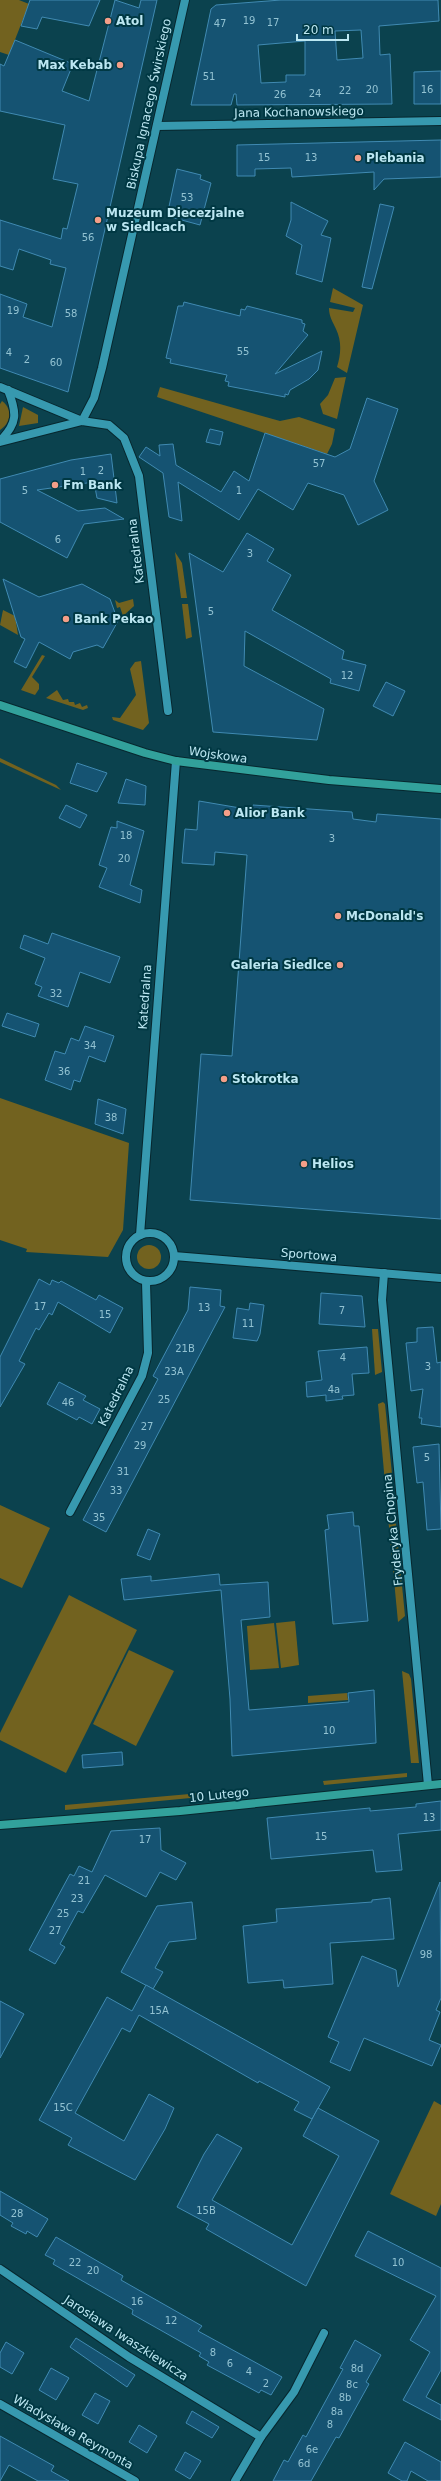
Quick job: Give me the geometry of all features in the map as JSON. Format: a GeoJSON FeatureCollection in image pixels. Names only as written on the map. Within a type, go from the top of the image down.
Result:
{"type":"FeatureCollection","features":[{"type":"Feature","properties":{"kind":"street","name":"Biskupa Ignacego Świrskiego"},"geometry":{"type":"LineString","coordinates":[[82,421],[94,398],[102,368],[185,0]]}},
{"type":"Feature","properties":{"kind":"street","name":"Jana Kochanowskiego"},"geometry":{"type":"LineString","coordinates":[[157,126],[441,121]]}},
{"type":"Feature","properties":{"kind":"street"},"geometry":{"type":"LineString","coordinates":[[4,388],[82,421]]}},
{"type":"Feature","properties":{"kind":"street"},"geometry":{"type":"LineString","coordinates":[[0,441],[9,432],[15,418],[15,408],[4,388]]}},
{"type":"Feature","properties":{"kind":"street"},"geometry":{"type":"LineString","coordinates":[[0,441],[82,421]]}},
{"type":"Feature","properties":{"kind":"street","name":"Katedralna"},"geometry":{"type":"LineString","coordinates":[[82,421],[109,424],[124,438],[139,476],[168,711]]}},
{"type":"Feature","properties":{"kind":"street","name":"Wojskowa"},"geometry":{"type":"LineString","coordinates":[[0,705],[176,761],[329,780],[441,789]]}},
{"type":"Feature","properties":{"kind":"street","name":"Katedralna"},"geometry":{"type":"LineString","coordinates":[[140,1235],[176,761]]}},
{"type":"Feature","properties":{"kind":"street"},"geometry":{"type":"LineString","coordinates":[[155,1233],[162,1236],[168,1242],[174,1256],[174,1263],[166,1276],[160,1280],[146,1282],[133,1276],[125,1260],[130,1243],[140,1235],[155,1233]]}},
{"type":"Feature","properties":{"kind":"street","name":"Sportowa"},"geometry":{"type":"LineString","coordinates":[[174,1256],[441,1278]]}},
{"type":"Feature","properties":{"kind":"street","name":"Fryderyka Chopina"},"geometry":{"type":"LineString","coordinates":[[384,1273],[382,1300],[428,1785]]}},
{"type":"Feature","properties":{"kind":"street","name":"Katedralna"},"geometry":{"type":"LineString","coordinates":[[70,1512],[142,1376],[148,1353],[146,1282]]}},
{"type":"Feature","properties":{"kind":"street","name":"10 Lutego"},"geometry":{"type":"LineString","coordinates":[[0,1825],[180,1811],[441,1784]]}},
{"type":"Feature","properties":{"kind":"street","name":"Jarosława Iwaszkiewicza"},"geometry":{"type":"LineString","coordinates":[[0,2269],[129,2357],[261,2437]]}},
{"type":"Feature","properties":{"kind":"street"},"geometry":{"type":"LineString","coordinates":[[235,2481],[261,2437],[294,2392],[324,2333]]}},
{"type":"Feature","properties":{"kind":"street","name":"Władysława Reymonta"},"geometry":{"type":"LineString","coordinates":[[0,2404],[135,2481]]}},
{"type":"Feature","properties":{"kind":"shaded area"},"geometry":{"type":"Polygon","coordinates":[[[0,0],[19,0],[29,4],[9,55],[0,52],[0,0]]]}},
{"type":"Feature","properties":{"kind":"shaded area"},"geometry":{"type":"Polygon","coordinates":[[[333,288],[363,305],[347,373],[337,367],[340,353],[340,343],[338,334],[330,317],[329,308],[353,312],[355,308],[330,302],[333,288]]]}},
{"type":"Feature","properties":{"kind":"shaded area"},"geometry":{"type":"Polygon","coordinates":[[[346,377],[337,419],[323,414],[320,404],[328,395],[335,378],[346,377]]]}},
{"type":"Feature","properties":{"kind":"shaded area"},"geometry":{"type":"Polygon","coordinates":[[[160,387],[280,421],[299,417],[335,429],[332,444],[327,454],[157,397],[160,387]]]}},
{"type":"Feature","properties":{"kind":"shaded area"},"geometry":{"type":"Polygon","coordinates":[[[2,401],[8,408],[9,416],[6,424],[0,430],[0,404],[2,401]]]}},
{"type":"Feature","properties":{"kind":"shaded area"},"geometry":{"type":"Polygon","coordinates":[[[23,407],[38,415],[38,423],[19,426],[23,407]]]}},
{"type":"Feature","properties":{"kind":"shaded area"},"geometry":{"type":"Polygon","coordinates":[[[175,552],[182,563],[187,598],[181,598],[175,552]]]}},
{"type":"Feature","properties":{"kind":"shaded area"},"geometry":{"type":"Polygon","coordinates":[[[133,599],[134,606],[123,616],[120,607],[117,608],[115,600],[119,603],[133,599]]]}},
{"type":"Feature","properties":{"kind":"shaded area"},"geometry":{"type":"Polygon","coordinates":[[[182,604],[188,604],[192,637],[186,639],[182,604]]]}},
{"type":"Feature","properties":{"kind":"shaded area"},"geometry":{"type":"Polygon","coordinates":[[[3,610],[15,616],[18,635],[0,625],[3,610]]]}},
{"type":"Feature","properties":{"kind":"shaded area"},"geometry":{"type":"Polygon","coordinates":[[[42,655],[45,656],[32,677],[39,684],[39,689],[35,695],[21,690],[42,655]]]}},
{"type":"Feature","properties":{"kind":"shaded area"},"geometry":{"type":"Polygon","coordinates":[[[141,661],[149,723],[143,730],[113,720],[112,717],[120,718],[136,695],[130,669],[135,662],[141,661]]]}},
{"type":"Feature","properties":{"kind":"shaded area"},"geometry":{"type":"Polygon","coordinates":[[[57,690],[63,700],[68,699],[69,702],[74,702],[75,705],[80,703],[82,707],[87,705],[88,708],[83,710],[46,698],[57,690]]]}},
{"type":"Feature","properties":{"kind":"shaded area"},"geometry":{"type":"Polygon","coordinates":[[[0,758],[56,785],[61,790],[0,762],[0,758]]]}},
{"type":"Feature","properties":{"kind":"shaded area"},"geometry":{"type":"Polygon","coordinates":[[[0,1098],[129,1143],[123,1230],[108,1257],[26,1252],[27,1249],[0,1240],[0,1098]]]}},
{"type":"Feature","properties":{"kind":"shaded area"},"geometry":{"type":"Polygon","coordinates":[[[149,1245],[157,1249],[161,1257],[157,1265],[149,1269],[141,1265],[137,1257],[141,1249],[149,1245]]]}},
{"type":"Feature","properties":{"kind":"shaded area"},"geometry":{"type":"Polygon","coordinates":[[[372,1329],[378,1329],[382,1372],[375,1375],[372,1329]]]}},
{"type":"Feature","properties":{"kind":"shaded area"},"geometry":{"type":"Polygon","coordinates":[[[383,1402],[385,1404],[394,1494],[392,1501],[387,1506],[378,1404],[383,1402]]]}},
{"type":"Feature","properties":{"kind":"shaded area"},"geometry":{"type":"Polygon","coordinates":[[[0,1505],[50,1528],[22,1588],[0,1578],[0,1505]]]}},
{"type":"Feature","properties":{"kind":"shaded area"},"geometry":{"type":"Polygon","coordinates":[[[388,1517],[396,1524],[405,1616],[398,1622],[388,1517]]]}},
{"type":"Feature","properties":{"kind":"shaded area"},"geometry":{"type":"Polygon","coordinates":[[[69,1595],[137,1630],[66,1773],[0,1740],[0,1733],[69,1595]]]}},
{"type":"Feature","properties":{"kind":"shaded area"},"geometry":{"type":"Polygon","coordinates":[[[295,1621],[299,1665],[281,1668],[276,1623],[295,1621]]]}},
{"type":"Feature","properties":{"kind":"shaded area"},"geometry":{"type":"Polygon","coordinates":[[[274,1623],[279,1668],[250,1670],[247,1626],[274,1623]]]}},
{"type":"Feature","properties":{"kind":"shaded area"},"geometry":{"type":"Polygon","coordinates":[[[129,1650],[174,1671],[136,1746],[93,1724],[129,1650]]]}},
{"type":"Feature","properties":{"kind":"shaded area"},"geometry":{"type":"Polygon","coordinates":[[[402,1671],[409,1674],[411,1679],[419,1763],[411,1763],[402,1671]]]}},
{"type":"Feature","properties":{"kind":"shaded area"},"geometry":{"type":"Polygon","coordinates":[[[347,1693],[348,1700],[308,1703],[308,1696],[347,1693]]]}},
{"type":"Feature","properties":{"kind":"shaded area"},"geometry":{"type":"Polygon","coordinates":[[[407,1773],[407,1777],[324,1785],[323,1781],[407,1773]]]}},
{"type":"Feature","properties":{"kind":"shaded area"},"geometry":{"type":"Polygon","coordinates":[[[201,1793],[201,1797],[65,1810],[65,1805],[201,1793]]]}},
{"type":"Feature","properties":{"kind":"shaded area"},"geometry":{"type":"Polygon","coordinates":[[[434,2101],[441,2105],[441,2204],[436,2216],[390,2194],[434,2101]]]}},
{"type":"Feature","properties":{"kind":"building"},"geometry":{"type":"Polygon","coordinates":[[[30,0],[100,0],[89,26],[42,17],[37,29],[21,26],[30,0]]]}},
{"type":"Feature","properties":{"kind":"building"},"geometry":{"type":"Polygon","coordinates":[[[115,0],[139,8],[141,0],[157,0],[68,392],[0,368],[0,294],[27,304],[23,317],[52,327],[66,268],[50,264],[51,260],[19,249],[13,270],[0,266],[0,220],[61,239],[63,228],[67,229],[78,184],[53,179],[65,125],[0,111],[0,64],[4,66],[15,40],[73,64],[62,91],[89,101],[115,0]]]}},
{"type":"Feature","properties":{"kind":"building"},"geometry":{"type":"Polygon","coordinates":[[[281,0],[438,0],[439,21],[379,26],[380,55],[390,54],[392,104],[237,105],[236,94],[234,94],[231,105],[191,105],[211,9],[216,5],[281,0]],[[361,30],[335,31],[337,60],[363,58],[361,30]],[[305,41],[258,45],[261,83],[286,82],[286,75],[305,75],[305,41]]]}},
{"type":"Feature","properties":{"kind":"building"},"geometry":{"type":"Polygon","coordinates":[[[441,71],[441,104],[414,104],[414,72],[441,71]]]}},
{"type":"Feature","properties":{"kind":"building"},"geometry":{"type":"Polygon","coordinates":[[[441,140],[441,177],[384,179],[374,190],[374,172],[292,177],[291,168],[255,169],[255,176],[237,176],[237,145],[441,140]]]}},
{"type":"Feature","properties":{"kind":"building"},"geometry":{"type":"Polygon","coordinates":[[[177,169],[201,175],[200,179],[211,183],[200,225],[167,216],[177,169]]]}},
{"type":"Feature","properties":{"kind":"building"},"geometry":{"type":"Polygon","coordinates":[[[291,202],[328,221],[321,235],[331,238],[322,282],[296,274],[302,245],[286,236],[291,220],[291,202]]]}},
{"type":"Feature","properties":{"kind":"building"},"geometry":{"type":"Polygon","coordinates":[[[380,204],[394,207],[372,289],[362,287],[380,204]]]}},
{"type":"Feature","properties":{"kind":"building"},"geometry":{"type":"Polygon","coordinates":[[[184,302],[240,316],[241,309],[245,310],[247,306],[302,320],[302,323],[305,324],[303,331],[308,335],[275,374],[322,351],[318,370],[309,379],[290,390],[288,395],[285,394],[285,397],[228,386],[229,382],[225,381],[227,375],[170,363],[171,359],[166,358],[178,306],[183,306],[184,302]]]}},
{"type":"Feature","properties":{"kind":"building"},"geometry":{"type":"Polygon","coordinates":[[[367,398],[398,409],[374,481],[388,510],[358,525],[344,495],[308,483],[293,510],[258,489],[239,520],[178,482],[182,521],[169,517],[163,473],[139,457],[146,447],[160,456],[159,445],[173,444],[176,465],[221,492],[234,471],[249,481],[265,433],[335,457],[350,449],[367,398]]]}},
{"type":"Feature","properties":{"kind":"building"},"geometry":{"type":"Polygon","coordinates":[[[210,429],[223,432],[220,445],[206,442],[210,429]]]}},
{"type":"Feature","properties":{"kind":"building"},"geometry":{"type":"Polygon","coordinates":[[[111,454],[117,503],[97,498],[94,482],[37,490],[78,511],[105,508],[124,519],[84,524],[67,558],[0,522],[0,479],[71,460],[111,454]]]}},
{"type":"Feature","properties":{"kind":"building"},"geometry":{"type":"Polygon","coordinates":[[[247,533],[274,549],[267,561],[291,575],[272,610],[344,651],[342,659],[366,665],[359,691],[330,683],[331,679],[245,631],[244,666],[324,709],[317,740],[213,732],[189,553],[223,572],[247,533]]]}},
{"type":"Feature","properties":{"kind":"building","name":"Bank Pekao"},"geometry":{"type":"Polygon","coordinates":[[[3,579],[39,597],[82,584],[110,599],[118,621],[103,648],[97,645],[73,652],[70,659],[39,642],[26,668],[14,662],[25,639],[21,637],[3,579]]]}},
{"type":"Feature","properties":{"kind":"building"},"geometry":{"type":"Polygon","coordinates":[[[386,682],[405,691],[393,716],[373,706],[386,682]]]}},
{"type":"Feature","properties":{"kind":"building"},"geometry":{"type":"Polygon","coordinates":[[[77,763],[107,773],[97,792],[70,783],[77,763]]]}},
{"type":"Feature","properties":{"kind":"building"},"geometry":{"type":"Polygon","coordinates":[[[126,779],[146,786],[145,805],[118,803],[126,779]]]}},
{"type":"Feature","properties":{"kind":"building","name":"Galeria Siedlce"},"geometry":{"type":"Polygon","coordinates":[[[199,801],[252,810],[253,805],[352,812],[353,819],[376,822],[377,814],[441,819],[441,1219],[190,1200],[201,1054],[232,1056],[247,855],[215,852],[214,865],[182,863],[185,829],[197,830],[199,801]]]}},
{"type":"Feature","properties":{"kind":"building"},"geometry":{"type":"Polygon","coordinates":[[[66,805],[87,815],[80,828],[59,818],[66,805]]]}},
{"type":"Feature","properties":{"kind":"building"},"geometry":{"type":"Polygon","coordinates":[[[117,821],[144,831],[130,885],[142,890],[140,903],[99,887],[107,868],[99,865],[111,827],[117,828],[117,821]]]}},
{"type":"Feature","properties":{"kind":"building"},"geometry":{"type":"Polygon","coordinates":[[[52,933],[120,957],[110,983],[80,972],[68,1007],[38,996],[42,987],[35,984],[45,958],[20,948],[24,935],[48,944],[52,933]]]}},
{"type":"Feature","properties":{"kind":"building"},"geometry":{"type":"Polygon","coordinates":[[[7,1013],[39,1024],[35,1037],[2,1026],[7,1013]]]}},
{"type":"Feature","properties":{"kind":"building"},"geometry":{"type":"Polygon","coordinates":[[[85,1026],[114,1036],[105,1062],[89,1056],[80,1082],[74,1080],[71,1090],[45,1080],[55,1051],[65,1054],[71,1038],[79,1041],[85,1026]]]}},
{"type":"Feature","properties":{"kind":"building"},"geometry":{"type":"Polygon","coordinates":[[[98,1099],[126,1109],[123,1134],[95,1124],[98,1099]]]}},
{"type":"Feature","properties":{"kind":"building"},"geometry":{"type":"Polygon","coordinates":[[[39,1279],[50,1285],[52,1280],[59,1283],[61,1281],[96,1300],[99,1295],[123,1308],[110,1333],[58,1302],[52,1315],[49,1313],[39,1330],[36,1328],[19,1361],[25,1364],[0,1407],[0,1357],[39,1279]]]}},
{"type":"Feature","properties":{"kind":"building"},"geometry":{"type":"Polygon","coordinates":[[[190,1287],[221,1290],[220,1306],[225,1307],[106,1532],[83,1520],[158,1379],[153,1376],[188,1310],[190,1287]]]}},
{"type":"Feature","properties":{"kind":"building"},"geometry":{"type":"Polygon","coordinates":[[[321,1293],[362,1296],[365,1327],[319,1324],[321,1293]]]}},
{"type":"Feature","properties":{"kind":"building"},"geometry":{"type":"Polygon","coordinates":[[[250,1303],[264,1305],[260,1334],[257,1341],[233,1338],[237,1308],[249,1310],[250,1303]]]}},
{"type":"Feature","properties":{"kind":"building"},"geometry":{"type":"Polygon","coordinates":[[[433,1327],[437,1363],[441,1362],[441,1427],[421,1424],[422,1418],[419,1418],[423,1389],[411,1391],[406,1343],[417,1342],[417,1328],[433,1327]]]}},
{"type":"Feature","properties":{"kind":"building"},"geometry":{"type":"Polygon","coordinates":[[[367,1347],[369,1373],[352,1374],[354,1395],[342,1396],[343,1399],[326,1401],[326,1395],[307,1397],[306,1382],[322,1380],[318,1351],[367,1347]]]}},
{"type":"Feature","properties":{"kind":"building"},"geometry":{"type":"Polygon","coordinates":[[[59,1382],[86,1396],[83,1400],[100,1409],[92,1424],[79,1417],[77,1420],[47,1404],[59,1382]]]}},
{"type":"Feature","properties":{"kind":"building"},"geometry":{"type":"Polygon","coordinates":[[[439,1444],[441,1529],[427,1530],[423,1482],[417,1483],[413,1447],[439,1444]]]}},
{"type":"Feature","properties":{"kind":"building"},"geometry":{"type":"Polygon","coordinates":[[[353,1512],[354,1526],[359,1526],[368,1621],[333,1624],[325,1530],[329,1529],[327,1515],[353,1512]]]}},
{"type":"Feature","properties":{"kind":"building"},"geometry":{"type":"Polygon","coordinates":[[[148,1529],[160,1534],[150,1560],[137,1555],[148,1529]]]}},
{"type":"Feature","properties":{"kind":"building"},"geometry":{"type":"Polygon","coordinates":[[[219,1574],[220,1585],[268,1582],[270,1617],[241,1620],[249,1710],[349,1702],[348,1693],[374,1690],[376,1743],[232,1756],[230,1699],[221,1590],[124,1600],[121,1579],[151,1576],[151,1581],[219,1574]]]}},
{"type":"Feature","properties":{"kind":"building"},"geometry":{"type":"Polygon","coordinates":[[[122,1752],[123,1765],[83,1768],[82,1755],[122,1752]]]}},
{"type":"Feature","properties":{"kind":"building"},"geometry":{"type":"Polygon","coordinates":[[[441,1801],[441,1830],[398,1834],[402,1870],[376,1872],[373,1850],[271,1859],[267,1818],[370,1808],[370,1811],[416,1807],[416,1804],[441,1801]]]}},
{"type":"Feature","properties":{"kind":"building"},"geometry":{"type":"Polygon","coordinates":[[[160,1828],[161,1850],[186,1863],[176,1880],[160,1872],[146,1897],[105,1875],[83,1913],[78,1911],[60,1944],[65,1947],[55,1964],[29,1950],[70,1874],[74,1876],[79,1866],[92,1872],[111,1831],[160,1828]]]}},
{"type":"Feature","properties":{"kind":"building"},"geometry":{"type":"Polygon","coordinates":[[[440,1882],[441,1998],[436,2010],[440,2012],[429,2040],[441,2045],[432,2066],[364,2038],[350,2071],[330,2062],[339,2042],[328,2037],[362,1956],[396,1970],[398,1987],[440,1882]]]}},
{"type":"Feature","properties":{"kind":"building"},"geometry":{"type":"Polygon","coordinates":[[[390,1898],[394,1939],[330,1943],[333,1984],[284,1988],[283,1980],[248,1983],[243,1926],[277,1922],[276,1909],[372,1902],[372,1900],[390,1898]]]}},
{"type":"Feature","properties":{"kind":"building"},"geometry":{"type":"Polygon","coordinates":[[[192,1902],[196,1939],[169,1942],[155,1968],[163,1972],[153,1989],[121,1972],[157,1906],[192,1902]]]}},
{"type":"Feature","properties":{"kind":"building"},"geometry":{"type":"Polygon","coordinates":[[[146,1985],[330,2087],[312,2119],[294,2110],[299,2102],[259,2081],[258,2083],[139,2015],[130,2032],[122,2028],[75,2113],[124,2141],[149,2094],[174,2108],[165,2129],[135,2180],[68,2145],[72,2138],[39,2120],[107,1997],[132,2011],[146,1985]]]}},
{"type":"Feature","properties":{"kind":"building"},"geometry":{"type":"Polygon","coordinates":[[[0,2001],[24,2014],[0,2058],[0,2001]]]}},
{"type":"Feature","properties":{"kind":"building"},"geometry":{"type":"Polygon","coordinates":[[[318,2108],[379,2141],[306,2286],[206,2229],[209,2224],[177,2207],[204,2154],[217,2134],[242,2148],[212,2200],[292,2245],[339,2156],[303,2136],[318,2108]]]}},
{"type":"Feature","properties":{"kind":"building"},"geometry":{"type":"Polygon","coordinates":[[[0,2191],[48,2219],[37,2237],[27,2231],[26,2234],[11,2226],[13,2223],[0,2215],[0,2191]]]}},
{"type":"Feature","properties":{"kind":"building"},"geometry":{"type":"Polygon","coordinates":[[[368,2231],[441,2268],[441,2370],[426,2397],[441,2405],[441,2420],[403,2400],[430,2352],[410,2340],[436,2296],[355,2256],[368,2231]]]}},
{"type":"Feature","properties":{"kind":"building"},"geometry":{"type":"Polygon","coordinates":[[[56,2237],[123,2276],[121,2280],[202,2326],[198,2331],[282,2377],[271,2395],[261,2390],[259,2393],[207,2365],[209,2362],[199,2356],[201,2353],[132,2314],[133,2310],[53,2264],[55,2260],[45,2255],[56,2237]]]}},
{"type":"Feature","properties":{"kind":"building"},"geometry":{"type":"Polygon","coordinates":[[[76,2338],[135,2375],[127,2387],[70,2347],[76,2338]]]}},
{"type":"Feature","properties":{"kind":"building"},"geometry":{"type":"Polygon","coordinates":[[[355,2340],[381,2355],[366,2382],[369,2384],[339,2438],[336,2437],[311,2481],[273,2481],[284,2460],[288,2462],[303,2435],[306,2437],[343,2369],[340,2368],[355,2340]]]}},
{"type":"Feature","properties":{"kind":"building"},"geometry":{"type":"Polygon","coordinates":[[[6,2342],[24,2353],[12,2374],[0,2367],[0,2353],[6,2342]]]}},
{"type":"Feature","properties":{"kind":"building"},"geometry":{"type":"Polygon","coordinates":[[[51,2368],[69,2378],[56,2400],[39,2390],[51,2368]]]}},
{"type":"Feature","properties":{"kind":"building"},"geometry":{"type":"Polygon","coordinates":[[[95,2393],[110,2401],[98,2424],[82,2415],[95,2393]]]}},
{"type":"Feature","properties":{"kind":"building"},"geometry":{"type":"Polygon","coordinates":[[[192,2411],[219,2427],[212,2438],[186,2423],[192,2411]]]}},
{"type":"Feature","properties":{"kind":"building"},"geometry":{"type":"Polygon","coordinates":[[[139,2425],[157,2436],[147,2453],[129,2442],[139,2425]]]}},
{"type":"Feature","properties":{"kind":"building"},"geometry":{"type":"Polygon","coordinates":[[[0,2436],[54,2466],[51,2471],[69,2481],[38,2481],[9,2465],[0,2481],[0,2436]]]}},
{"type":"Feature","properties":{"kind":"building"},"geometry":{"type":"Polygon","coordinates":[[[405,2442],[441,2462],[441,2481],[428,2481],[411,2471],[407,2481],[402,2481],[388,2473],[405,2442]]]}},
{"type":"Feature","properties":{"kind":"building"},"geometry":{"type":"Polygon","coordinates":[[[185,2452],[201,2461],[190,2479],[175,2470],[185,2452]]]}},
{"type":"Feature","properties":{"kind":"place","name":"Atol"},"geometry":{"type":"Point","coordinates":[108,21]}},
{"type":"Feature","properties":{"kind":"place","name":"Max Kebab"},"geometry":{"type":"Point","coordinates":[120,65]}},
{"type":"Feature","properties":{"kind":"place","name":"Plebania"},"geometry":{"type":"Point","coordinates":[358,158]}},
{"type":"Feature","properties":{"kind":"place","name":"Muzeum Diecezjalne w Siedlcach"},"geometry":{"type":"Point","coordinates":[98,220]}},
{"type":"Feature","properties":{"kind":"place","name":"Fm Bank"},"geometry":{"type":"Point","coordinates":[55,485]}},
{"type":"Feature","properties":{"kind":"place","name":"Bank Pekao"},"geometry":{"type":"Point","coordinates":[66,619]}},
{"type":"Feature","properties":{"kind":"place","name":"Alior Bank"},"geometry":{"type":"Point","coordinates":[227,813]}},
{"type":"Feature","properties":{"kind":"place","name":"McDonald's"},"geometry":{"type":"Point","coordinates":[338,916]}},
{"type":"Feature","properties":{"kind":"place","name":"Galeria Siedlce"},"geometry":{"type":"Point","coordinates":[340,965]}},
{"type":"Feature","properties":{"kind":"place","name":"Stokrotka"},"geometry":{"type":"Point","coordinates":[224,1079]}},
{"type":"Feature","properties":{"kind":"place","name":"Helios"},"geometry":{"type":"Point","coordinates":[304,1164]}}]}
